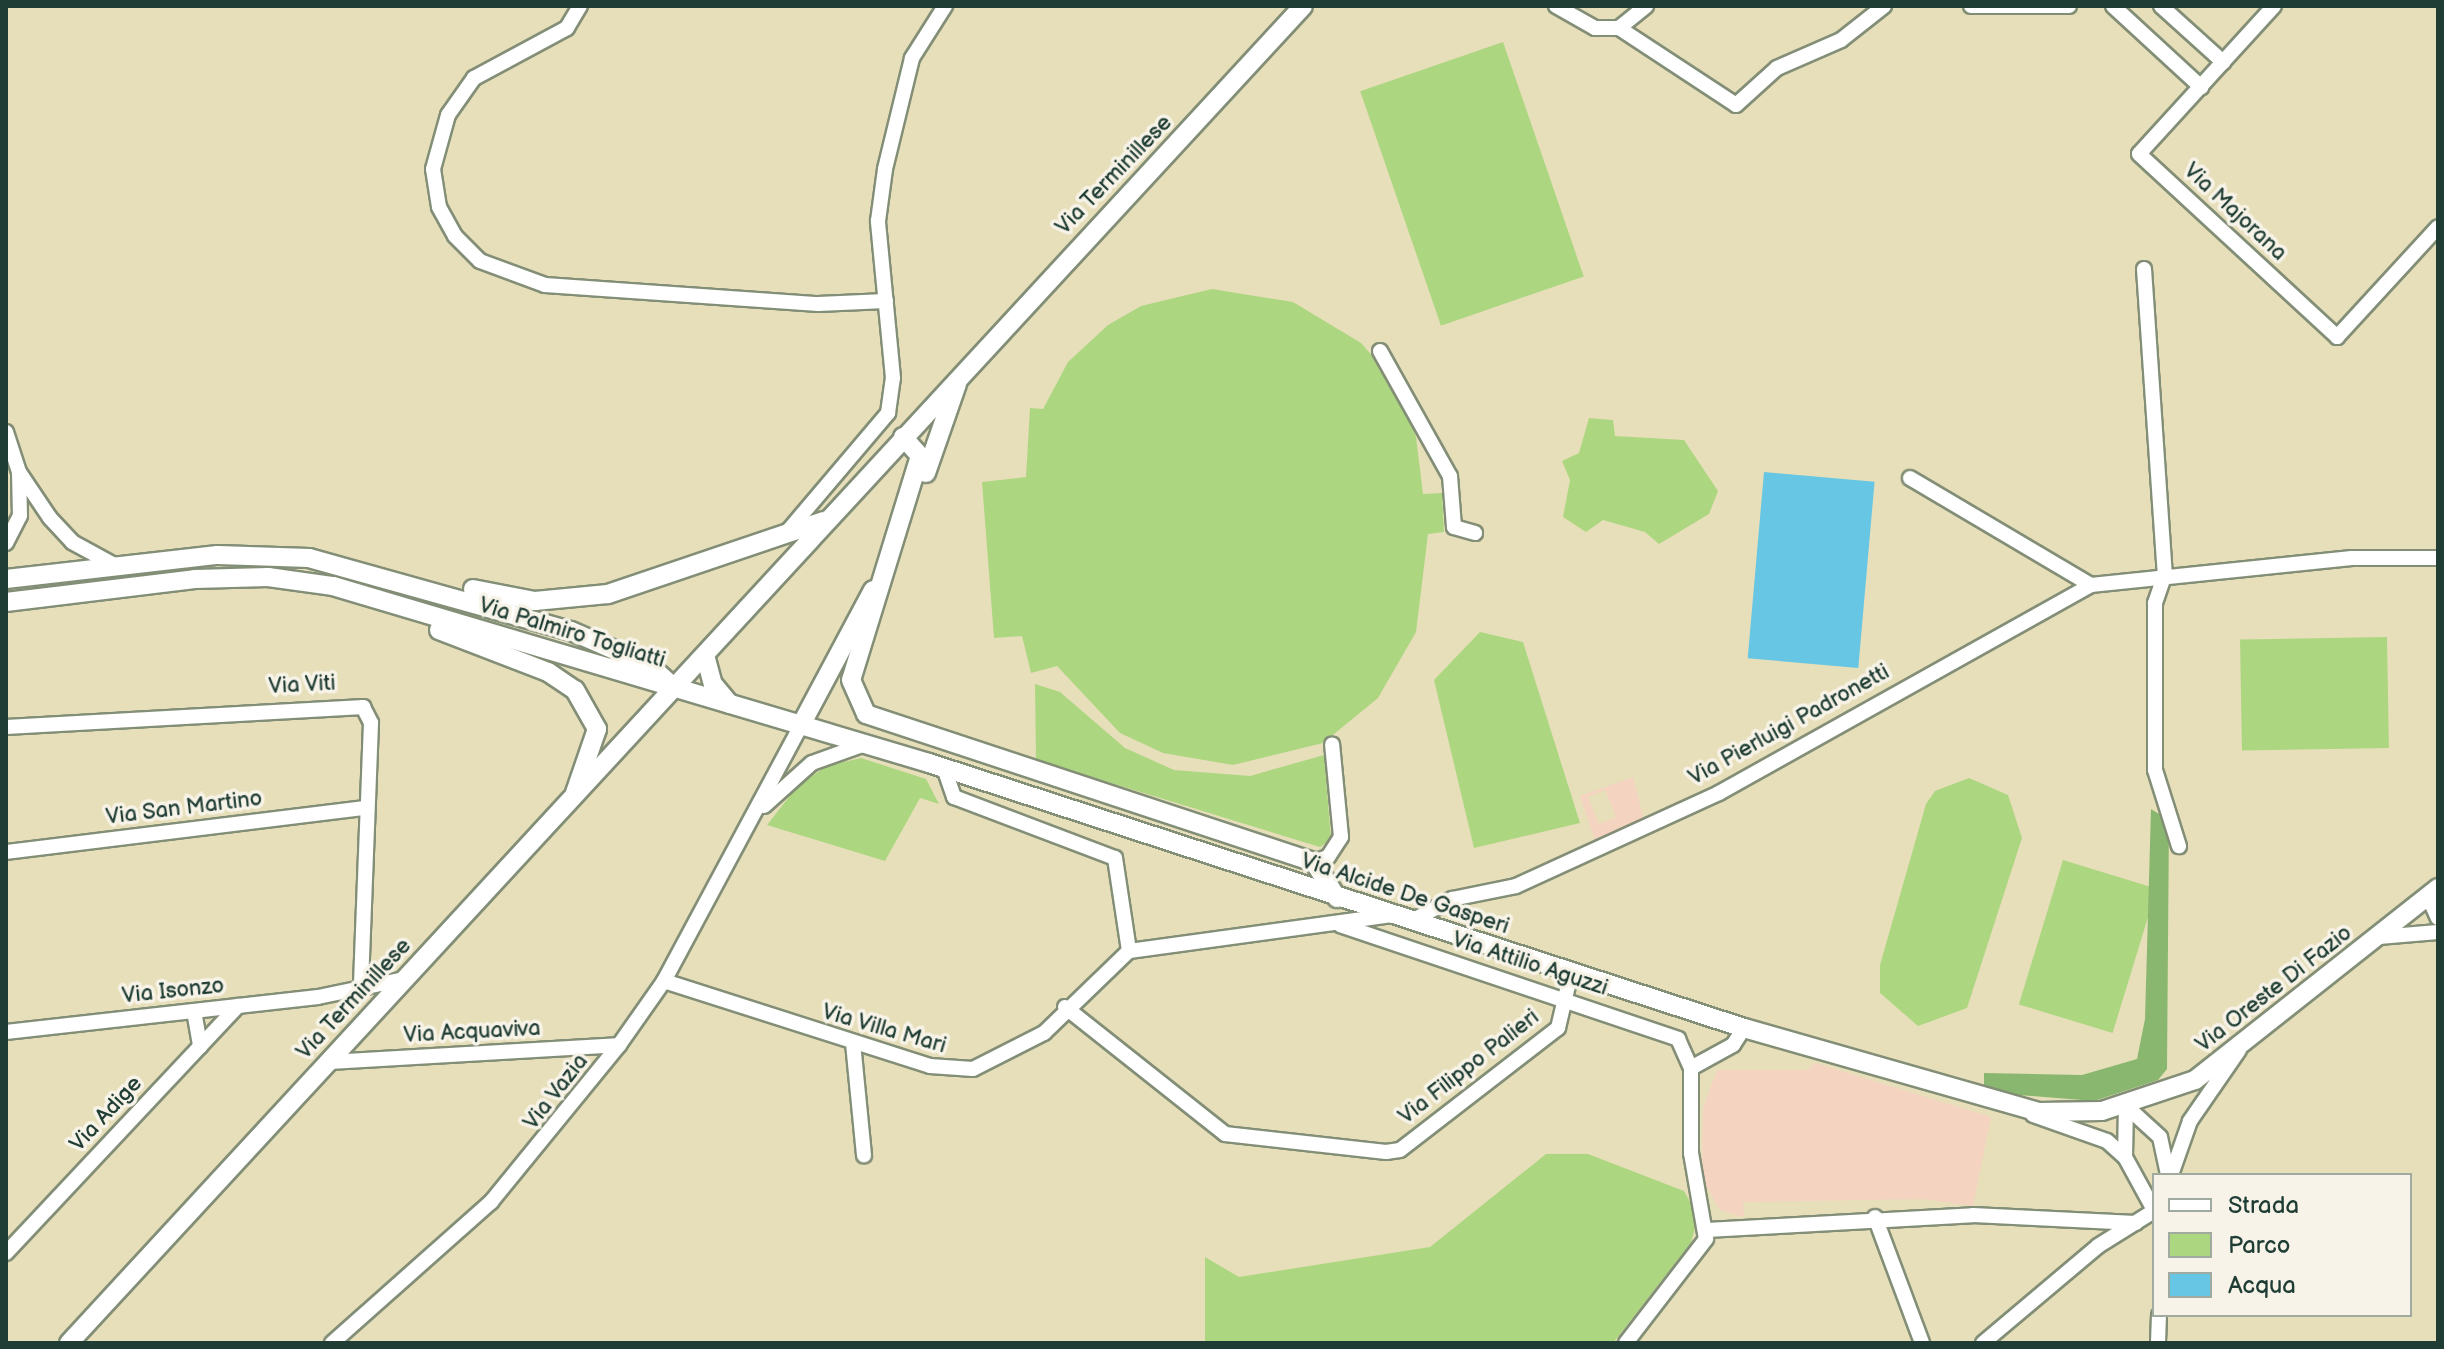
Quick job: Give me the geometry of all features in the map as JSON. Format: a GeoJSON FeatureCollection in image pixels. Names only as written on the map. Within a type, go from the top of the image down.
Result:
{"type":"FeatureCollection","features":[{"type":"Feature","properties":{"kind":"street"},"geometry":{"type":"LineString","coordinates":[[580,6],[567,28],[474,78],[448,115],[433,169],[439,207],[455,236],[480,261],[545,285],[818,304],[886,301]]}},
{"type":"Feature","properties":{"kind":"street"},"geometry":{"type":"LineString","coordinates":[[788,531],[888,413],[893,378],[878,221],[885,169],[912,58],[945,6]]}},
{"type":"Feature","properties":{"kind":"street","name":"Via Terminillese"},"geometry":{"type":"LineString","coordinates":[[69,1343],[368,1018],[567,810],[824,521],[1303,6]]}},
{"type":"Feature","properties":{"kind":"street"},"geometry":{"type":"LineString","coordinates":[[1556,6],[1595,28],[1619,28],[1736,105],[1777,68],[1841,40],[1884,6]]}},
{"type":"Feature","properties":{"kind":"street"},"geometry":{"type":"LineString","coordinates":[[1619,28],[1646,6]]}},
{"type":"Feature","properties":{"kind":"street"},"geometry":{"type":"LineString","coordinates":[[1971,6],[2069,6]]}},
{"type":"Feature","properties":{"kind":"street"},"geometry":{"type":"LineString","coordinates":[[2113,6],[2201,87]]}},
{"type":"Feature","properties":{"kind":"street"},"geometry":{"type":"LineString","coordinates":[[2161,6],[2223,62]]}},
{"type":"Feature","properties":{"kind":"street","name":"Via Majorana"},"geometry":{"type":"LineString","coordinates":[[2274,6],[2139,154],[2337,337],[2438,227]]}},
{"type":"Feature","properties":{"kind":"street"},"geometry":{"type":"LineString","coordinates":[[2144,269],[2165,574],[2155,603],[2155,770],[2179,846]]}},
{"type":"Feature","properties":{"kind":"street"},"geometry":{"type":"LineString","coordinates":[[1380,351],[1450,476],[1454,527],[1475,533]]}},
{"type":"Feature","properties":{"kind":"street"},"geometry":{"type":"LineString","coordinates":[[801,725],[877,584],[959,376]]}},
{"type":"Feature","properties":{"kind":"street"},"geometry":{"type":"LineString","coordinates":[[6,432],[19,472],[20,516],[6,543]]}},
{"type":"Feature","properties":{"kind":"street"},"geometry":{"type":"LineString","coordinates":[[899,529],[920,456],[903,437]]}},
{"type":"Feature","properties":{"kind":"street"},"geometry":{"type":"LineString","coordinates":[[19,472],[72,542],[116,566]]}},
{"type":"Feature","properties":{"kind":"street"},"geometry":{"type":"LineString","coordinates":[[1910,478],[2091,585]]}},
{"type":"Feature","properties":{"kind":"street"},"geometry":{"type":"LineString","coordinates":[[356,568],[401,570],[504,598],[563,601],[608,594],[824,521]]}},
{"type":"Feature","properties":{"kind":"street","name":"Via Palmiro Togliatti"},"geometry":{"type":"LineString","coordinates":[[6,579],[263,554],[356,568],[571,631],[649,665],[675,689]]}},
{"type":"Feature","properties":{"kind":"street","name":"Via Pierluigi Padronetti"},"geometry":{"type":"LineString","coordinates":[[1412,921],[1452,899],[1516,886],[1719,793],[2091,585],[2165,574],[2438,558]]}},
{"type":"Feature","properties":{"kind":"street","name":"Via Palmiro Togliatti"},"geometry":{"type":"LineString","coordinates":[[6,602],[195,579],[268,577],[333,586],[675,689]]}},
{"type":"Feature","properties":{"kind":"street"},"geometry":{"type":"LineString","coordinates":[[877,584],[851,680],[854,695],[880,724],[1314,862],[1328,857],[1341,837],[1332,744]]}},
{"type":"Feature","properties":{"kind":"street"},"geometry":{"type":"LineString","coordinates":[[333,586],[518,659],[575,690],[597,729],[567,810]]}},
{"type":"Feature","properties":{"kind":"street"},"geometry":{"type":"LineString","coordinates":[[705,655],[713,684],[732,706]]}},
{"type":"Feature","properties":{"kind":"street","name":"Via Alcide De Gasperi"},"geometry":{"type":"LineString","coordinates":[[675,689],[944,768],[1571,973],[2006,1106],[2076,1113],[2126,1106]]}},
{"type":"Feature","properties":{"kind":"street","name":"Via Viti"},"geometry":{"type":"LineString","coordinates":[[6,727],[363,707],[371,723],[361,989]]}},
{"type":"Feature","properties":{"kind":"street","name":"Via Vazia"},"geometry":{"type":"LineString","coordinates":[[332,1343],[491,1202],[619,1045],[664,981],[801,725]]}},
{"type":"Feature","properties":{"kind":"street","name":"Via Vazia"},"geometry":{"type":"LineString","coordinates":[[752,817],[812,763],[865,744]]}},
{"type":"Feature","properties":{"kind":"street"},"geometry":{"type":"LineString","coordinates":[[944,768],[954,797],[1115,858],[1129,951],[1391,915]]}},
{"type":"Feature","properties":{"kind":"street","name":"Via San Martino"},"geometry":{"type":"LineString","coordinates":[[6,852],[366,808]]}},
{"type":"Feature","properties":{"kind":"street"},"geometry":{"type":"LineString","coordinates":[[1314,862],[1337,898]]}},
{"type":"Feature","properties":{"kind":"street"},"geometry":{"type":"LineString","coordinates":[[2435,894],[2438,918]]}},
{"type":"Feature","properties":{"kind":"street","name":"Via Oreste Di Fazio"},"geometry":{"type":"LineString","coordinates":[[2126,1106],[2195,1080],[2239,1050],[2435,894]]}},
{"type":"Feature","properties":{"kind":"street","name":"Via Attilio Aguzzi"},"geometry":{"type":"LineString","coordinates":[[1336,924],[1665,1030],[1678,1039],[1691,1068]]}},
{"type":"Feature","properties":{"kind":"street"},"geometry":{"type":"LineString","coordinates":[[2379,937],[2438,932]]}},
{"type":"Feature","properties":{"kind":"street","name":"Via Villa Mari"},"geometry":{"type":"LineString","coordinates":[[664,981],[930,1066],[973,1069],[1024,1048],[1129,951]]}},
{"type":"Feature","properties":{"kind":"street","name":"Via Filippo Palieri"},"geometry":{"type":"LineString","coordinates":[[1065,1007],[1225,1134],[1386,1152],[1408,1143],[1558,1028],[1571,973]]}},
{"type":"Feature","properties":{"kind":"street","name":"Via Isonzo"},"geometry":{"type":"LineString","coordinates":[[6,1032],[345,992],[405,979]]}},
{"type":"Feature","properties":{"kind":"street"},"geometry":{"type":"LineString","coordinates":[[361,989],[384,1001]]}},
{"type":"Feature","properties":{"kind":"street"},"geometry":{"type":"LineString","coordinates":[[345,992],[363,998],[368,1018]]}},
{"type":"Feature","properties":{"kind":"street","name":"Via Adige"},"geometry":{"type":"LineString","coordinates":[[6,1253],[238,1006]]}},
{"type":"Feature","properties":{"kind":"street"},"geometry":{"type":"LineString","coordinates":[[194,1011],[200,1046]]}},
{"type":"Feature","properties":{"kind":"street"},"geometry":{"type":"LineString","coordinates":[[1707,1230],[1693,1177],[1691,1068],[1733,1045],[1744,1028]]}},
{"type":"Feature","properties":{"kind":"street"},"geometry":{"type":"LineString","coordinates":[[853,1043],[864,1155]]}},
{"type":"Feature","properties":{"kind":"street","name":"Via Acquaviva"},"geometry":{"type":"LineString","coordinates":[[328,1062],[619,1045]]}},
{"type":"Feature","properties":{"kind":"street"},"geometry":{"type":"LineString","coordinates":[[2170,1173],[2190,1121],[2239,1050]]}},
{"type":"Feature","properties":{"kind":"street"},"geometry":{"type":"LineString","coordinates":[[2006,1106],[2091,1134],[2125,1157],[2152,1206]]}},
{"type":"Feature","properties":{"kind":"street"},"geometry":{"type":"LineString","coordinates":[[2125,1157],[2126,1106]]}},
{"type":"Feature","properties":{"kind":"street"},"geometry":{"type":"LineString","coordinates":[[2126,1106],[2160,1137],[2169,1173]]}},
{"type":"Feature","properties":{"kind":"street"},"geometry":{"type":"LineString","coordinates":[[1983,1343],[2152,1211]]}},
{"type":"Feature","properties":{"kind":"street"},"geometry":{"type":"LineString","coordinates":[[1875,1217],[1922,1343]]}},
{"type":"Feature","properties":{"kind":"street"},"geometry":{"type":"LineString","coordinates":[[1626,1343],[1707,1230],[1875,1217],[2136,1223]]}},
{"type":"Feature","properties":{"kind":"street"},"geometry":{"type":"LineString","coordinates":[[2158,1343],[2159,1317]]}},
{"type":"Feature","properties":{"kind":"shaded area"},"geometry":{"type":"Polygon","coordinates":[[[1633,777],[1644,820],[1596,843],[1580,796],[1633,777]],[[1605,790],[1588,797],[1599,824],[1616,817],[1605,790]]]}},
{"type":"Feature","properties":{"kind":"shaded area"},"geometry":{"type":"Polygon","coordinates":[[[1815,1063],[1991,1117],[1973,1206],[1923,1199],[1743,1202],[1744,1217],[1720,1210],[1702,1178],[1703,1108],[1717,1070],[1808,1070],[1815,1063]]]}},
{"type":"Feature","properties":{"kind":"green space"},"geometry":{"type":"Polygon","coordinates":[[[1503,42],[1584,276],[1441,326],[1360,91],[1503,42]]]}},
{"type":"Feature","properties":{"kind":"green space"},"geometry":{"type":"Polygon","coordinates":[[[1212,289],[1293,302],[1361,343],[1392,378],[1416,437],[1423,494],[1442,493],[1444,532],[1428,534],[1416,632],[1378,698],[1323,743],[1233,765],[1163,753],[1120,733],[1057,666],[1031,673],[1022,636],[994,638],[982,482],[1026,477],[1030,408],[1043,409],[1068,362],[1108,325],[1141,306],[1212,289]]]}},
{"type":"Feature","properties":{"kind":"green space"},"geometry":{"type":"Polygon","coordinates":[[[1589,418],[1613,420],[1615,436],[1684,440],[1718,491],[1709,514],[1659,544],[1645,532],[1603,520],[1586,532],[1563,517],[1570,480],[1562,461],[1579,453],[1589,418]]]}},
{"type":"Feature","properties":{"kind":"green space"},"geometry":{"type":"Polygon","coordinates":[[[1480,632],[1523,642],[1580,823],[1474,848],[1434,680],[1480,632]]]}},
{"type":"Feature","properties":{"kind":"green space"},"geometry":{"type":"Polygon","coordinates":[[[2387,637],[2389,748],[2242,751],[2240,640],[2387,637]]]}},
{"type":"Feature","properties":{"kind":"green space"},"geometry":{"type":"Polygon","coordinates":[[[1035,684],[1060,692],[1125,748],[1174,770],[1250,776],[1324,755],[1331,839],[1320,847],[1036,760],[1035,684]]]}},
{"type":"Feature","properties":{"kind":"green space"},"geometry":{"type":"Polygon","coordinates":[[[861,758],[926,779],[939,804],[920,798],[885,861],[767,825],[796,788],[826,766],[861,758]]]}},
{"type":"Feature","properties":{"kind":"green space"},"geometry":{"type":"Polygon","coordinates":[[[1969,778],[2008,795],[2022,838],[1967,1008],[1918,1026],[1880,993],[1880,965],[1926,804],[1935,791],[1969,778]]]}},
{"type":"Feature","properties":{"kind":"green space"},"geometry":{"type":"Polygon","coordinates":[[[2151,809],[2169,820],[2167,1069],[2158,1080],[2094,1101],[1995,1093],[1984,1085],[1984,1073],[2082,1075],[2137,1059],[2145,1019],[2151,809]]]}},
{"type":"Feature","properties":{"kind":"green space"},"geometry":{"type":"Polygon","coordinates":[[[2063,860],[2157,889],[2113,1033],[2019,1004],[2063,860]]]}},
{"type":"Feature","properties":{"kind":"green space"},"geometry":{"type":"Polygon","coordinates":[[[1546,1154],[1588,1154],[1684,1191],[1698,1216],[1691,1243],[1613,1343],[1205,1343],[1205,1257],[1239,1277],[1430,1247],[1546,1154]]]}},
{"type":"Feature","properties":{"kind":"water"},"geometry":{"type":"Polygon","coordinates":[[[1764,472],[1875,482],[1858,668],[1748,658],[1764,472]]]}}]}
